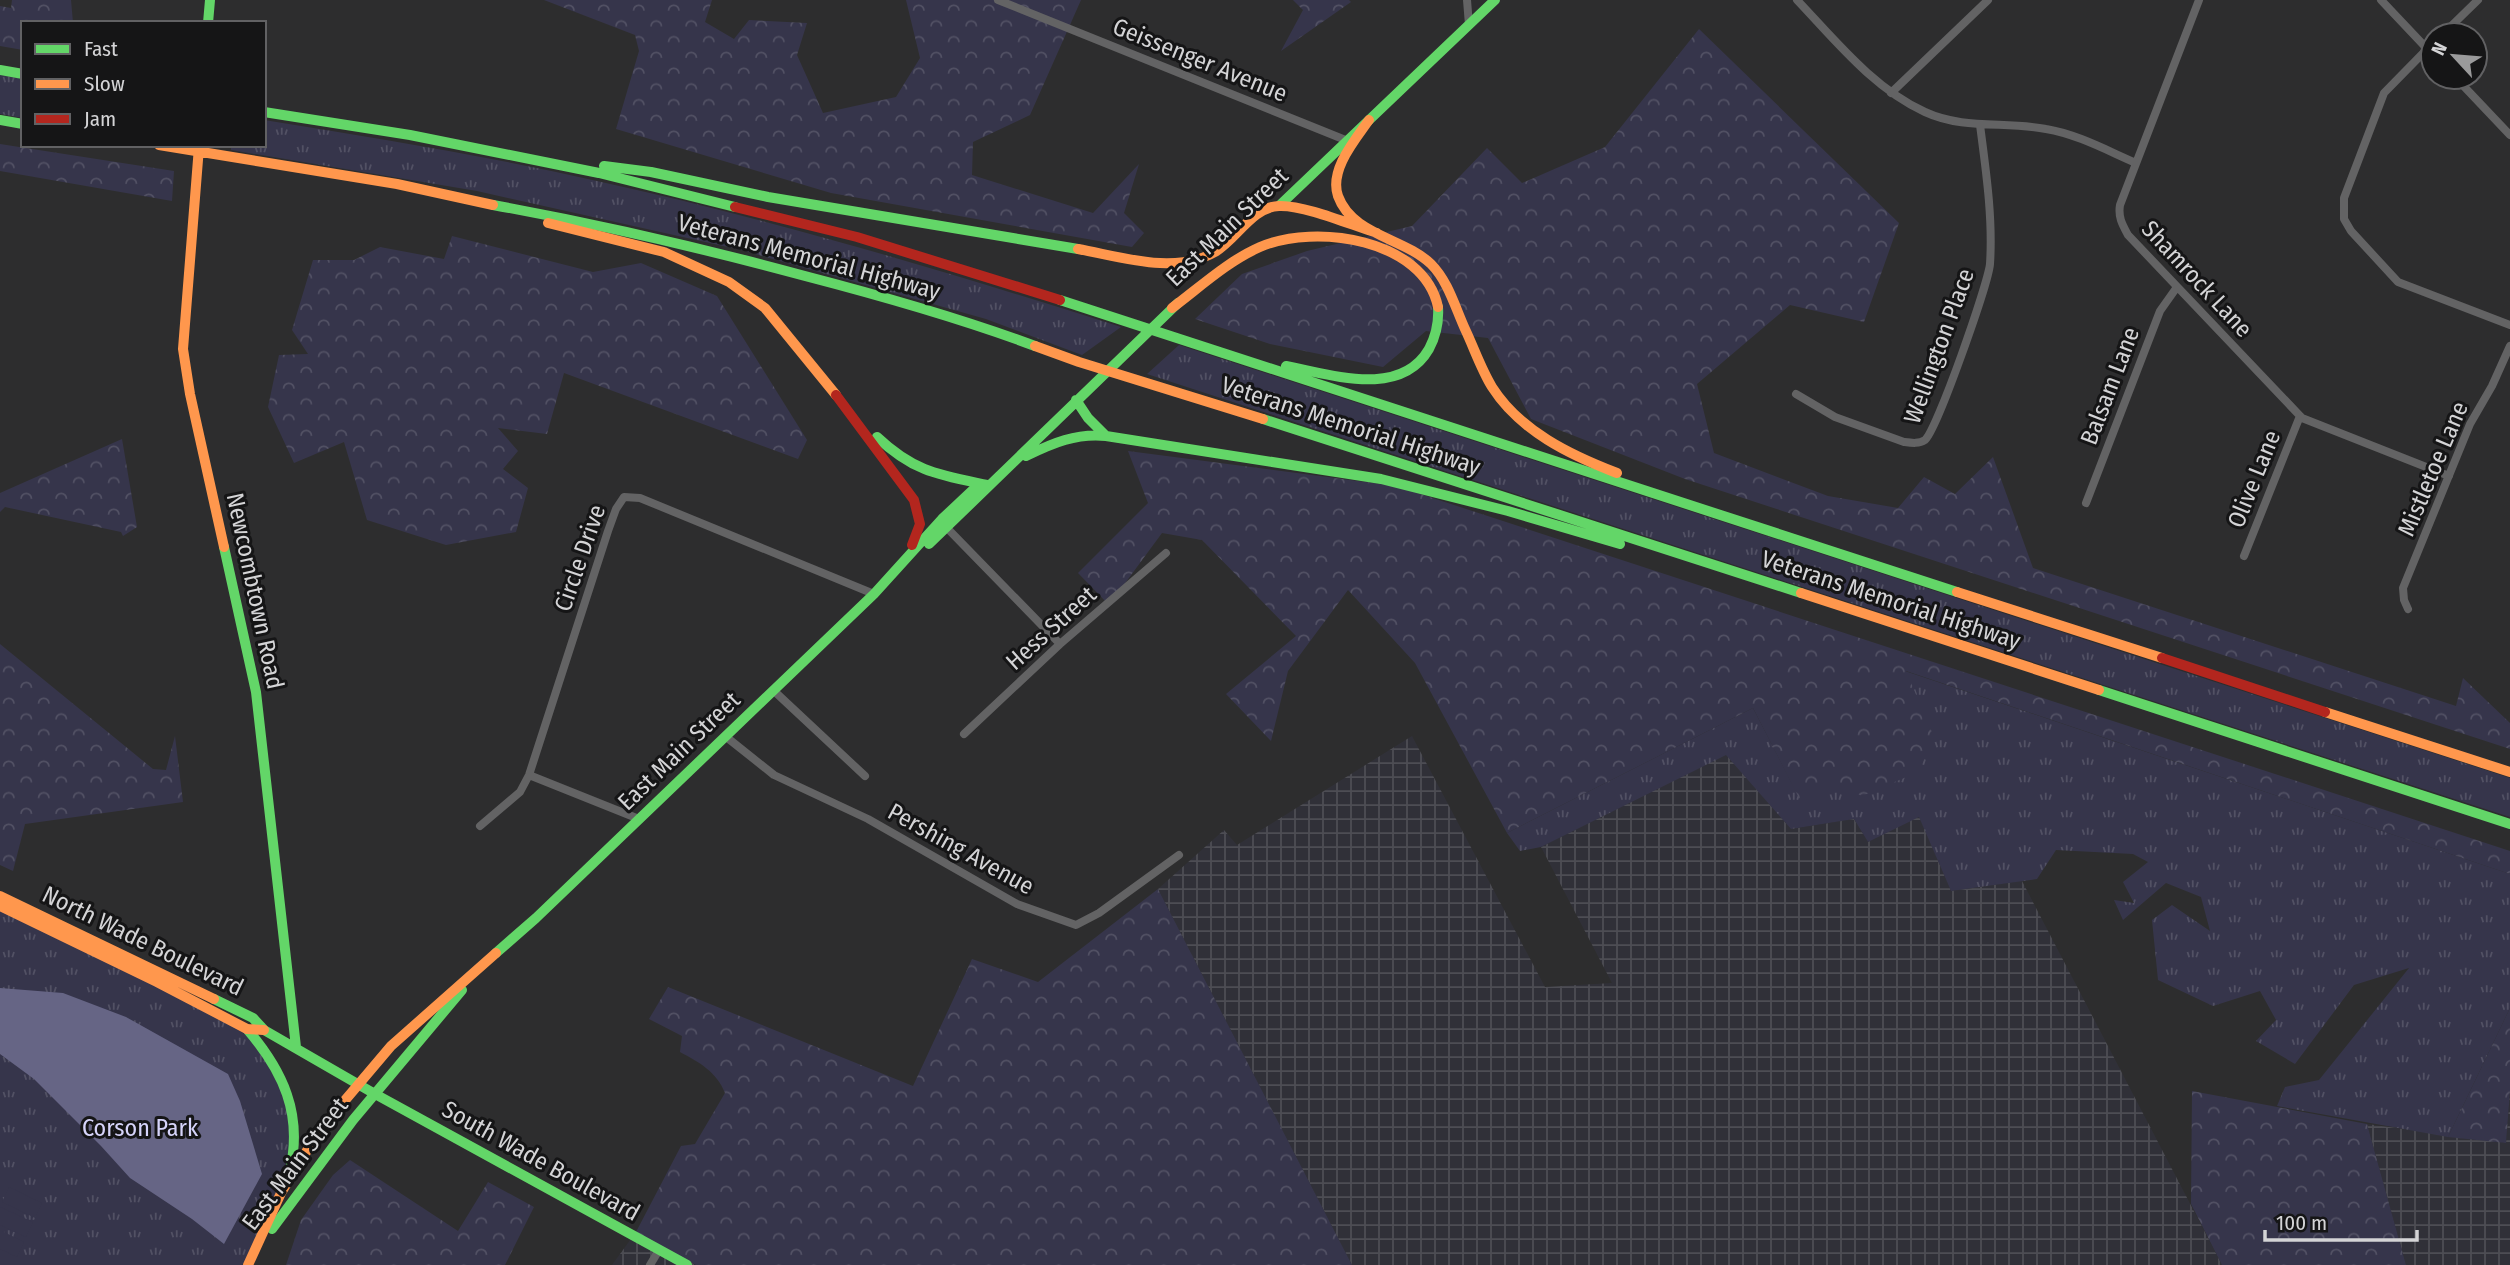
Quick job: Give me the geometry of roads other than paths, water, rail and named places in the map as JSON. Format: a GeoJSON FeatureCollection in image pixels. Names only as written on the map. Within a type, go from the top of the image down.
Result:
{"type":"FeatureCollection","features":[{"type":"Feature","properties":{"kind":"main road"},"geometry":{"type":"LineString","coordinates":[[208,21],[210,0]]}},
{"type":"Feature","properties":{"kind":"main road","name":"East Main Street"},"geometry":{"type":"LineString","coordinates":[[905,561],[919,554],[947,528],[1076,400],[1495,0]]}},
{"type":"Feature","properties":{"kind":"main road"},"geometry":{"type":"LineString","coordinates":[[0,71],[21,74]]}},
{"type":"Feature","properties":{"kind":"main road","name":"Veterans Memorial Highway"},"geometry":{"type":"LineString","coordinates":[[266,112],[484,149],[687,194],[857,237],[1124,320],[2510,772]]}},
{"type":"Feature","properties":{"kind":"main road"},"geometry":{"type":"LineString","coordinates":[[0,120],[21,124]]}},
{"type":"Feature","properties":{"kind":"main road"},"geometry":{"type":"LineString","coordinates":[[1369,120],[1340,169],[1336,187],[1346,209],[1377,233]]}},
{"type":"Feature","properties":{"kind":"main road","name":"Veterans Memorial Highway"},"geometry":{"type":"LineString","coordinates":[[172,147],[397,184],[476,202],[587,222],[739,258],[984,327],[1079,362],[1338,442],[2510,824]]}},
{"type":"Feature","properties":{"kind":"main road","name":"Newcombtown Road"},"geometry":{"type":"LineString","coordinates":[[199,147],[183,349],[190,394],[256,692],[296,1047]]}},
{"type":"Feature","properties":{"kind":"main road"},"geometry":{"type":"LineString","coordinates":[[484,149],[651,172],[768,197],[1160,263],[1184,262],[1210,254],[1223,247],[1263,209],[1280,205],[1377,233],[1423,257],[1435,269],[1456,307],[1490,382],[1511,410],[1528,425],[1582,458],[1782,535]]}},
{"type":"Feature","properties":{"kind":"main road"},"geometry":{"type":"LineString","coordinates":[[476,202],[588,235],[664,252],[729,282],[765,308],[846,407],[917,506],[920,524],[905,561]]}},
{"type":"Feature","properties":{"kind":"main road"},"geometry":{"type":"LineString","coordinates":[[1172,308],[1263,246],[1285,239],[1310,237],[1347,239],[1397,256],[1421,272],[1436,294],[1438,326],[1428,352],[1409,370],[1391,377],[1383,379],[1335,375],[1227,354]]}},
{"type":"Feature","properties":{"kind":"main road"},"geometry":{"type":"LineString","coordinates":[[1076,400],[1087,418],[1106,436]]}},
{"type":"Feature","properties":{"kind":"main road"},"geometry":{"type":"LineString","coordinates":[[846,407],[891,451],[914,468],[988,485]]}},
{"type":"Feature","properties":{"kind":"main road"},"geometry":{"type":"LineString","coordinates":[[1009,465],[1054,441],[1083,434],[1106,436],[1410,486],[1760,580]]}},
{"type":"Feature","properties":{"kind":"main road","name":"East Main Street"},"geometry":{"type":"LineString","coordinates":[[250,1260],[281,1193],[319,1131],[391,1046],[526,927],[639,819],[874,594],[942,519],[974,489],[988,485]]}},
{"type":"Feature","properties":{"kind":"main road","name":"North Wade Boulevard"},"geometry":{"type":"LineString","coordinates":[[0,896],[254,1018],[264,1030],[375,1094]]}},
{"type":"Feature","properties":{"kind":"main road","name":"North Wade Boulevard"},"geometry":{"type":"LineString","coordinates":[[0,906],[158,982],[247,1030],[264,1030]]}},
{"type":"Feature","properties":{"kind":"main road","name":"East Main Street"},"geometry":{"type":"LineString","coordinates":[[250,1260],[375,1094],[479,968]]}},
{"type":"Feature","properties":{"kind":"main road"},"geometry":{"type":"LineString","coordinates":[[247,1030],[265,1048],[273,1061],[292,1113],[296,1153],[281,1193]]}},
{"type":"Feature","properties":{"kind":"main road","name":"South Wade Boulevard"},"geometry":{"type":"LineString","coordinates":[[375,1094],[687,1265]]}},
{"type":"Feature","properties":{"kind":"street","name":"Geissenger Avenue"},"geometry":{"type":"LineString","coordinates":[[998,0],[1348,141]]}},
{"type":"Feature","properties":{"kind":"street"},"geometry":{"type":"LineString","coordinates":[[1467,0],[1469,25]]}},
{"type":"Feature","properties":{"kind":"street"},"geometry":{"type":"LineString","coordinates":[[1797,0],[1861,68],[1891,93],[1927,113],[1959,123],[2016,125],[2058,131],[2136,163]]}},
{"type":"Feature","properties":{"kind":"street"},"geometry":{"type":"LineString","coordinates":[[1891,93],[1988,0]]}},
{"type":"Feature","properties":{"kind":"street","name":"Shamrock Lane"},"geometry":{"type":"LineString","coordinates":[[2199,0],[2120,205],[2119,218],[2128,234],[2300,416],[2311,423],[2449,476]]}},
{"type":"Feature","properties":{"kind":"street"},"geometry":{"type":"LineString","coordinates":[[2381,0],[2419,37]]}},
{"type":"Feature","properties":{"kind":"street"},"geometry":{"type":"LineString","coordinates":[[2456,21],[2478,0]]}},
{"type":"Feature","properties":{"kind":"street"},"geometry":{"type":"LineString","coordinates":[[2419,60],[2384,93],[2344,198],[2344,219],[2351,231],[2398,282],[2510,325]]}},
{"type":"Feature","properties":{"kind":"street"},"geometry":{"type":"LineString","coordinates":[[2468,91],[2510,135]]}},
{"type":"Feature","properties":{"kind":"street","name":"Wellington Place"},"geometry":{"type":"LineString","coordinates":[[1796,394],[1835,417],[1904,442],[1916,443],[1928,436],[1960,359],[1990,268],[1991,241],[1980,125]]}},
{"type":"Feature","properties":{"kind":"street","name":"Balsam Lane"},"geometry":{"type":"LineString","coordinates":[[2086,503],[2160,311],[2177,287]]}},
{"type":"Feature","properties":{"kind":"street","name":"Mistletoe Lane"},"geometry":{"type":"LineString","coordinates":[[2408,609],[2403,588],[2470,424],[2492,386],[2510,346]]}},
{"type":"Feature","properties":{"kind":"street","name":"Olive Lane"},"geometry":{"type":"LineString","coordinates":[[2244,556],[2300,416]]}},
{"type":"Feature","properties":{"kind":"street","name":"Circle Drive"},"geometry":{"type":"LineString","coordinates":[[528,775],[608,531],[616,509],[624,498],[640,498],[874,594]]}},
{"type":"Feature","properties":{"kind":"street"},"geometry":{"type":"LineString","coordinates":[[947,528],[1060,644]]}},
{"type":"Feature","properties":{"kind":"street","name":"Hess Street"},"geometry":{"type":"LineString","coordinates":[[964,734],[1060,644],[1166,553]]}},
{"type":"Feature","properties":{"kind":"street"},"geometry":{"type":"LineString","coordinates":[[773,690],[865,776]]}},
{"type":"Feature","properties":{"kind":"street","name":"Pershing Avenue"},"geometry":{"type":"LineString","coordinates":[[725,736],[774,775],[868,819],[1017,904],[1076,925],[1099,913],[1179,855]]}},
{"type":"Feature","properties":{"kind":"street"},"geometry":{"type":"LineString","coordinates":[[480,826],[520,792],[528,775],[639,819]]}},
{"type":"Feature","properties":{"kind":"street"},"geometry":{"type":"LineString","coordinates":[[650,1265],[659,1250]]}},
{"type":"Feature","properties":{"kind":"park label","name":"Corson Park"},"geometry":{"type":"Point","coordinates":[140,1128]}}]}
